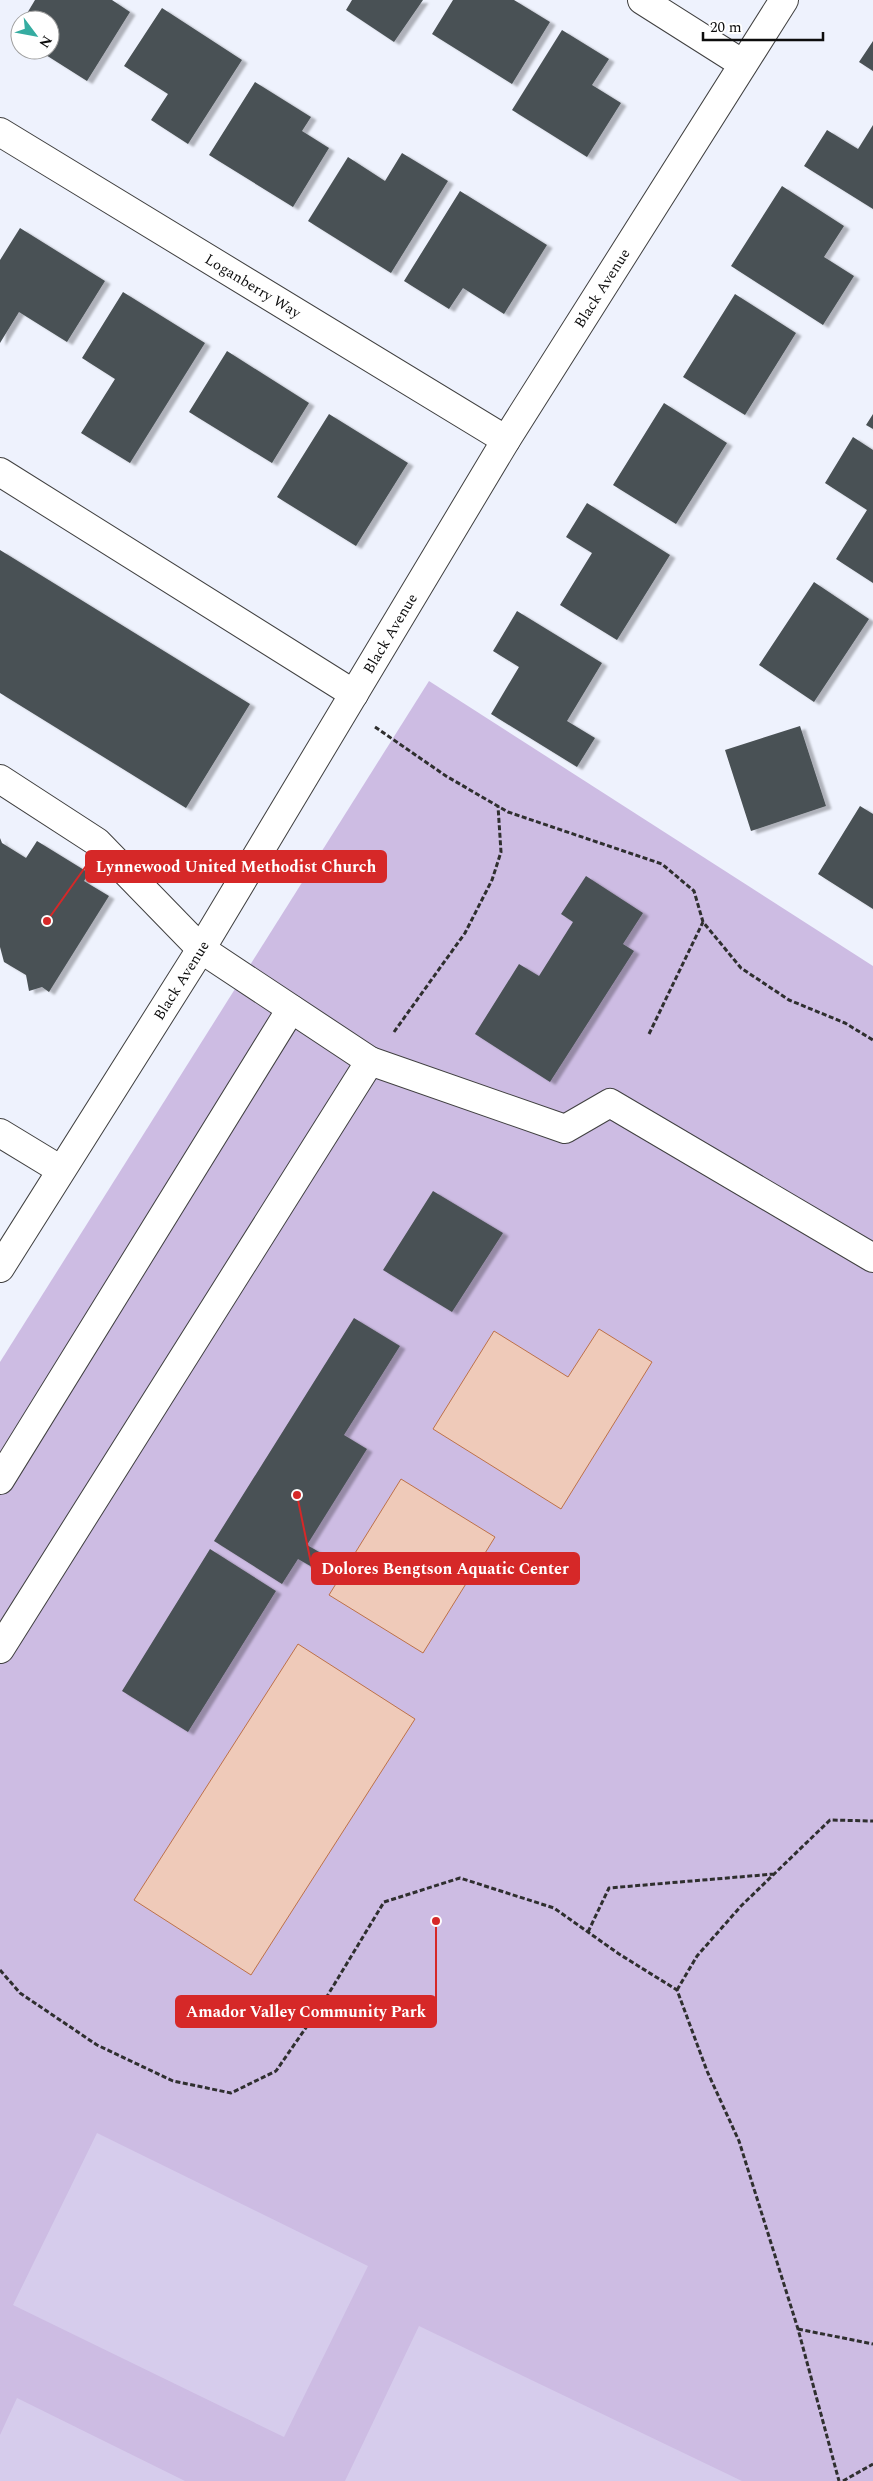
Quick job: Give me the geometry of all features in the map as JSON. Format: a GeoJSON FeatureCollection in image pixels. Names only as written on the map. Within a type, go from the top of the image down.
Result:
{"type":"FeatureCollection","features":[{"type":"Feature","properties":{"kind":"street"},"geometry":{"type":"LineString","coordinates":[[642,0],[743,64]]}},
{"type":"Feature","properties":{"kind":"street","name":"Black Avenue"},"geometry":{"type":"LineString","coordinates":[[0,1268],[8,1237],[61,1170],[201,949],[506,440],[784,0]]}},
{"type":"Feature","properties":{"kind":"street","name":"Loganberry Way"},"geometry":{"type":"LineString","coordinates":[[0,132],[506,440]]}},
{"type":"Feature","properties":{"kind":"street"},"geometry":{"type":"LineString","coordinates":[[0,472],[350,700]]}},
{"type":"Feature","properties":{"kind":"street"},"geometry":{"type":"LineString","coordinates":[[0,779],[97,842],[201,949],[370,1061],[565,1129],[610,1103],[873,1258]]}},
{"type":"Feature","properties":{"kind":"street"},"geometry":{"type":"LineString","coordinates":[[0,1480],[291,1009]]}},
{"type":"Feature","properties":{"kind":"street"},"geometry":{"type":"LineString","coordinates":[[0,1649],[370,1061]]}},
{"type":"Feature","properties":{"kind":"street"},"geometry":{"type":"LineString","coordinates":[[0,1133],[61,1170]]}},
{"type":"Feature","properties":{"kind":"path"},"geometry":{"type":"LineString","coordinates":[[350,700],[446,776],[508,812],[662,864],[694,891],[703,922],[742,968],[789,1000],[845,1023],[873,1040]]}},
{"type":"Feature","properties":{"kind":"path"},"geometry":{"type":"LineString","coordinates":[[393,1034],[465,933],[492,880],[501,852],[498,806]]}},
{"type":"Feature","properties":{"kind":"path"},"geometry":{"type":"LineString","coordinates":[[649,1034],[703,922]]}},
{"type":"Feature","properties":{"kind":"path"},"geometry":{"type":"LineString","coordinates":[[677,1990],[697,1956],[742,1906],[830,1820],[873,1821]]}},
{"type":"Feature","properties":{"kind":"path"},"geometry":{"type":"LineString","coordinates":[[588,1932],[609,1888],[775,1874]]}},
{"type":"Feature","properties":{"kind":"path"},"geometry":{"type":"LineString","coordinates":[[0,1970],[20,1993],[96,2045],[173,2082],[231,2093],[276,2071],[323,2003],[384,1902],[460,1878],[554,1908],[677,1990],[707,2071],[739,2141],[798,2329],[839,2481]]}},
{"type":"Feature","properties":{"kind":"path"},"geometry":{"type":"LineString","coordinates":[[798,2329],[873,2344]]}},
{"type":"Feature","properties":{"kind":"path"},"geometry":{"type":"LineString","coordinates":[[843,2481],[873,2464]]}},
{"type":"Feature","properties":{"kind":"shaded area"},"geometry":{"type":"Polygon","coordinates":[[[429,681],[873,966],[873,2481],[0,2481],[0,1362],[429,681]]]}},
{"type":"Feature","properties":{"kind":"shaded area"},"geometry":{"type":"Polygon","coordinates":[[[599,1329],[652,1362],[561,1509],[433,1429],[494,1331],[568,1377],[599,1329]]]}},
{"type":"Feature","properties":{"kind":"shaded area"},"geometry":{"type":"Polygon","coordinates":[[[401,1479],[495,1537],[423,1653],[329,1595],[401,1479]]]}},
{"type":"Feature","properties":{"kind":"shaded area"},"geometry":{"type":"Polygon","coordinates":[[[298,1644],[415,1719],[251,1975],[134,1900],[298,1644]]]}},
{"type":"Feature","properties":{"kind":"shaded area"},"geometry":{"type":"Polygon","coordinates":[[[97,2133],[368,2266],[284,2437],[13,2305],[97,2133]]]}},
{"type":"Feature","properties":{"kind":"shaded area"},"geometry":{"type":"Polygon","coordinates":[[[419,2326],[742,2481],[345,2481],[419,2326]]]}},
{"type":"Feature","properties":{"kind":"shaded area"},"geometry":{"type":"Polygon","coordinates":[[[17,2398],[185,2481],[0,2481],[0,2435],[17,2398]]]}},
{"type":"Feature","properties":{"kind":"building"},"geometry":{"type":"Polygon","coordinates":[[[35,0],[112,0],[130,12],[87,81],[54,60],[60,60],[60,10],[29,10],[35,0]]]}},
{"type":"Feature","properties":{"kind":"building"},"geometry":{"type":"Polygon","coordinates":[[[352,0],[423,0],[394,42],[346,10],[352,0]]]}},
{"type":"Feature","properties":{"kind":"building"},"geometry":{"type":"Polygon","coordinates":[[[453,0],[514,0],[550,22],[512,84],[432,34],[453,0]]]}},
{"type":"Feature","properties":{"kind":"building"},"geometry":{"type":"Polygon","coordinates":[[[162,8],[242,60],[188,144],[151,120],[168,94],[124,66],[162,8]]]}},
{"type":"Feature","properties":{"kind":"building"},"geometry":{"type":"Polygon","coordinates":[[[562,30],[609,59],[592,85],[621,103],[587,157],[512,110],[562,30]]]}},
{"type":"Feature","properties":{"kind":"building"},"geometry":{"type":"Polygon","coordinates":[[[873,41],[873,71],[859,62],[873,41]]]}},
{"type":"Feature","properties":{"kind":"building"},"geometry":{"type":"Polygon","coordinates":[[[255,82],[311,117],[302,131],[329,148],[293,207],[209,155],[255,82]]]}},
{"type":"Feature","properties":{"kind":"building"},"geometry":{"type":"Polygon","coordinates":[[[873,125],[873,209],[804,166],[827,130],[858,149],[873,125]]]}},
{"type":"Feature","properties":{"kind":"building"},"geometry":{"type":"Polygon","coordinates":[[[402,153],[448,181],[391,273],[308,221],[348,157],[385,181],[402,153]]]}},
{"type":"Feature","properties":{"kind":"building"},"geometry":{"type":"Polygon","coordinates":[[[782,186],[844,226],[824,257],[854,276],[823,325],[731,266],[782,186]]]}},
{"type":"Feature","properties":{"kind":"building"},"geometry":{"type":"Polygon","coordinates":[[[460,191],[547,245],[504,314],[463,288],[449,309],[404,281],[460,191]]]}},
{"type":"Feature","properties":{"kind":"building"},"geometry":{"type":"Polygon","coordinates":[[[20,228],[105,281],[67,342],[19,312],[0,343],[0,260],[20,228]]]}},
{"type":"Feature","properties":{"kind":"building"},"geometry":{"type":"Polygon","coordinates":[[[123,292],[205,343],[130,463],[81,433],[115,379],[82,358],[123,292]]]}},
{"type":"Feature","properties":{"kind":"building"},"geometry":{"type":"Polygon","coordinates":[[[735,294],[796,333],[745,415],[683,377],[735,294]]]}},
{"type":"Feature","properties":{"kind":"building"},"geometry":{"type":"Polygon","coordinates":[[[227,351],[309,403],[272,463],[189,412],[227,351]]]}},
{"type":"Feature","properties":{"kind":"building"},"geometry":{"type":"Polygon","coordinates":[[[664,403],[727,443],[676,524],[613,485],[664,403]]]}},
{"type":"Feature","properties":{"kind":"building"},"geometry":{"type":"Polygon","coordinates":[[[329,414],[408,463],[356,546],[277,497],[329,414]]]}},
{"type":"Feature","properties":{"kind":"building"},"geometry":{"type":"Polygon","coordinates":[[[873,414],[873,429],[866,425],[873,414]]]}},
{"type":"Feature","properties":{"kind":"building"},"geometry":{"type":"Polygon","coordinates":[[[853,437],[873,450],[873,583],[836,559],[867,510],[825,483],[853,437]]]}},
{"type":"Feature","properties":{"kind":"building"},"geometry":{"type":"Polygon","coordinates":[[[587,503],[670,555],[617,640],[560,605],[592,553],[566,537],[587,503]]]}},
{"type":"Feature","properties":{"kind":"building"},"geometry":{"type":"Polygon","coordinates":[[[0,550],[250,704],[186,808],[0,693],[0,550]]]}},
{"type":"Feature","properties":{"kind":"building"},"geometry":{"type":"Polygon","coordinates":[[[814,582],[869,619],[814,702],[759,665],[814,582]]]}},
{"type":"Feature","properties":{"kind":"building"},"geometry":{"type":"Polygon","coordinates":[[[517,611],[602,663],[567,721],[595,738],[577,767],[491,714],[519,667],[493,651],[517,611]]]}},
{"type":"Feature","properties":{"kind":"building"},"geometry":{"type":"Polygon","coordinates":[[[800,726],[826,806],[751,831],[725,750],[800,726]]]}},
{"type":"Feature","properties":{"kind":"building"},"geometry":{"type":"Polygon","coordinates":[[[860,806],[873,814],[873,909],[818,874],[860,806]]]}},
{"type":"Feature","properties":{"kind":"building"},"geometry":{"type":"Polygon","coordinates":[[[0,838],[2,843],[26,858],[37,841],[89,873],[84,881],[109,896],[49,992],[42,987],[29,991],[26,975],[4,962],[0,947],[0,838]]]}},
{"type":"Feature","properties":{"kind":"building"},"geometry":{"type":"Polygon","coordinates":[[[586,876],[643,913],[623,944],[634,951],[550,1082],[475,1034],[519,964],[539,976],[573,922],[561,914],[586,876]]]}},
{"type":"Feature","properties":{"kind":"building"},"geometry":{"type":"Polygon","coordinates":[[[433,1191],[503,1233],[452,1312],[383,1270],[433,1191]]]}},
{"type":"Feature","properties":{"kind":"building"},"geometry":{"type":"Polygon","coordinates":[[[354,1318],[400,1346],[344,1435],[367,1449],[307,1545],[321,1553],[312,1567],[298,1559],[282,1584],[214,1541],[354,1318]]]}},
{"type":"Feature","properties":{"kind":"building"},"geometry":{"type":"Polygon","coordinates":[[[210,1549],[276,1591],[188,1732],[122,1691],[210,1549]]]}},
{"type":"Feature","properties":{"kind":"place","name":"Lynnewood United Methodist Church"},"geometry":{"type":"Point","coordinates":[47,921]}},
{"type":"Feature","properties":{"kind":"place","name":"Dolores Bengtson Aquatic Center"},"geometry":{"type":"Point","coordinates":[297,1495]}},
{"type":"Feature","properties":{"kind":"place","name":"Amador Valley Community Park"},"geometry":{"type":"Point","coordinates":[436,1921]}}]}
